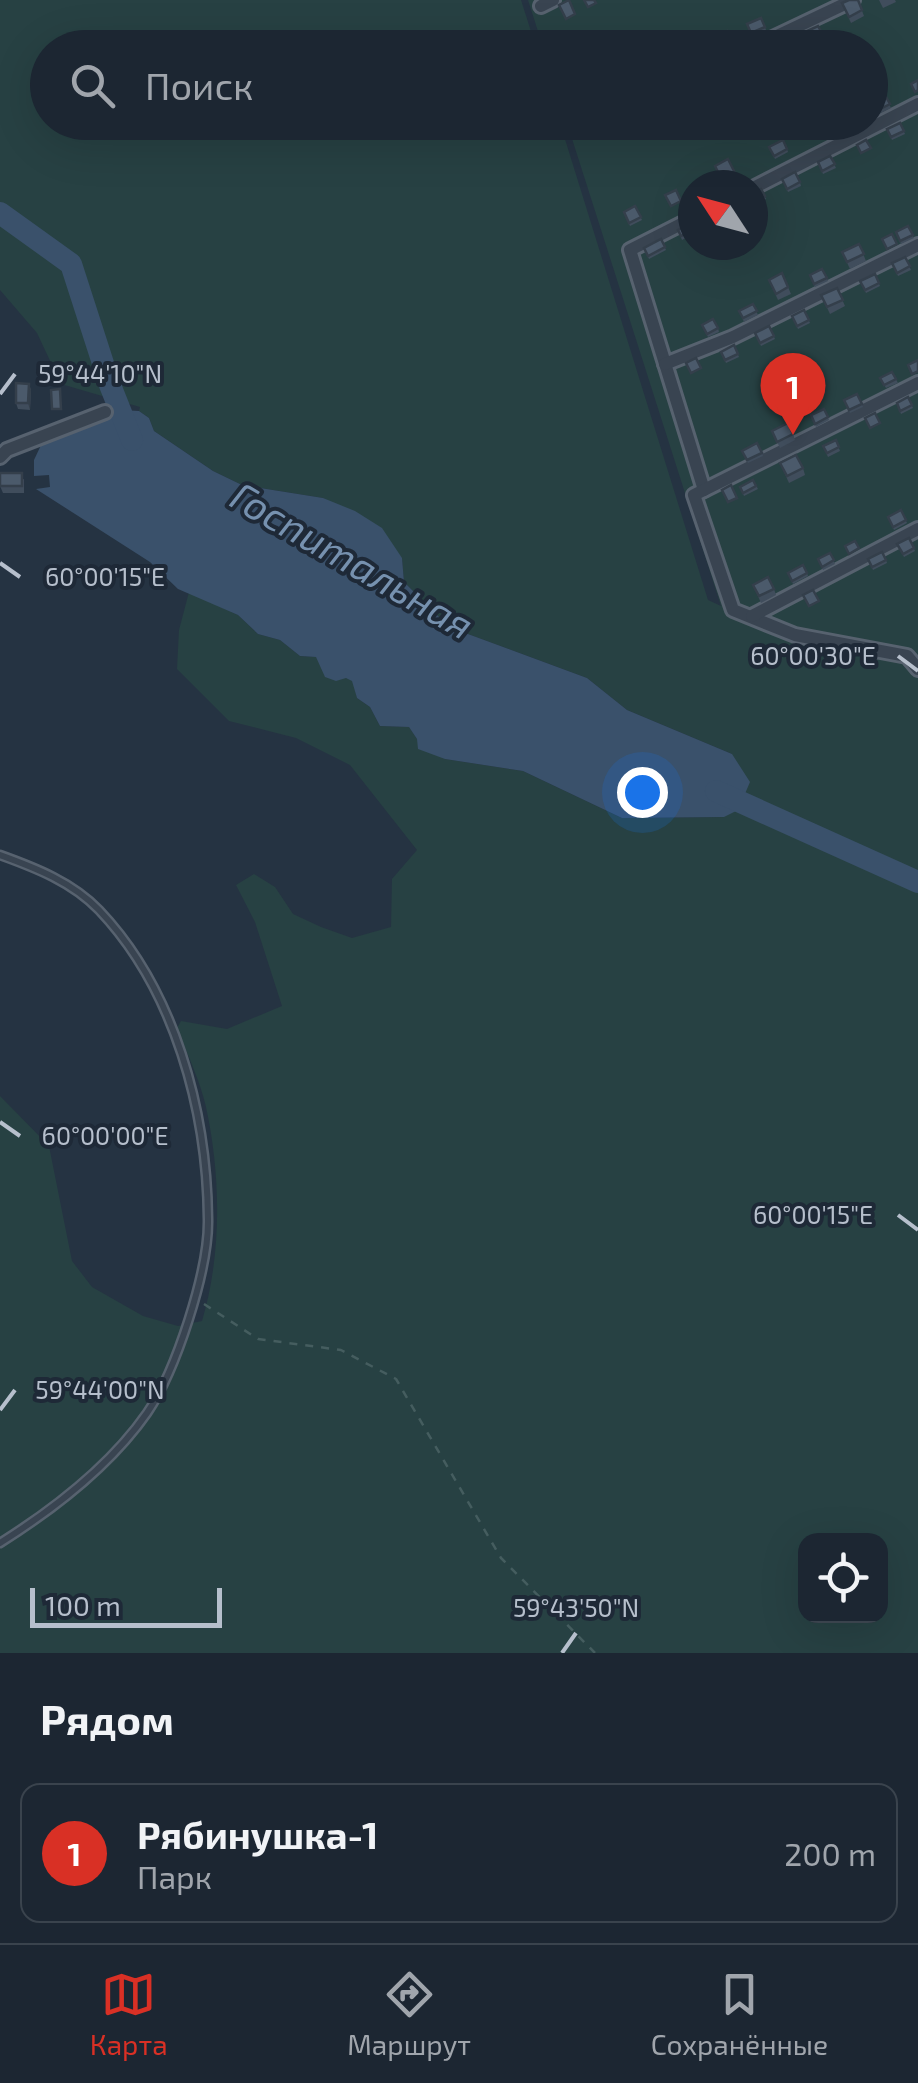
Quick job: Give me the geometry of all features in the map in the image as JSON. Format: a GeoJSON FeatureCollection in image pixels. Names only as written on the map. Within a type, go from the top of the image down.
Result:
{"type":"FeatureCollection","features":[{"type":"Feature","properties":{"kind":"street"},"geometry":{"type":"LineString","coordinates":[[790,30],[853,0]]}},
{"type":"Feature","properties":{"kind":"street"},"geometry":{"type":"LineString","coordinates":[[888,119],[918,104]]}},
{"type":"Feature","properties":{"kind":"street"},"geometry":{"type":"LineString","coordinates":[[768,180],[847,140]]}},
{"type":"Feature","properties":{"kind":"street"},"geometry":{"type":"LineString","coordinates":[[678,226],[630,250],[704,490]]}},
{"type":"Feature","properties":{"kind":"street"},"geometry":{"type":"LineString","coordinates":[[665,364],[732,337],[918,246]]}},
{"type":"Feature","properties":{"kind":"street"},"geometry":{"type":"LineString","coordinates":[[918,382],[694,495],[733,610],[795,635],[906,656],[918,669]]}},
{"type":"Feature","properties":{"kind":"street"},"geometry":{"type":"LineString","coordinates":[[0,457],[7,450],[104,412]]}},
{"type":"Feature","properties":{"kind":"street"},"geometry":{"type":"LineString","coordinates":[[752,616],[918,530]]}},
{"type":"Feature","properties":{"kind":"lane"},"geometry":{"type":"LineString","coordinates":[[0,856],[58,878],[98,908],[128,946],[160,1000],[187,1072],[202,1144],[209,1223],[195,1298],[180,1349],[148,1412],[109,1457],[46,1514],[0,1543]]}},
{"type":"Feature","properties":{"kind":"path"},"geometry":{"type":"LineString","coordinates":[[195,1298],[258,1339],[341,1350],[396,1378],[501,1558],[595,1653]]}},
{"type":"Feature","properties":{"kind":"green space"},"geometry":{"type":"Polygon","coordinates":[[[0,0],[521,0],[531,30],[30,30],[30,140],[565,140],[708,600],[721,606],[572,140],[888,140],[888,30],[538,30],[528,0],[918,0],[918,1653],[0,1653],[0,1096],[49,1146],[72,1261],[92,1287],[143,1316],[178,1326],[202,1321],[216,1242],[215,1160],[203,1097],[177,1028],[181,1021],[227,1029],[282,1006],[255,922],[236,885],[254,874],[275,887],[293,914],[352,938],[391,927],[392,879],[417,850],[350,765],[296,738],[229,721],[177,669],[179,630],[189,592],[238,615],[258,634],[280,640],[300,656],[316,657],[353,681],[357,698],[370,707],[380,726],[409,727],[417,739],[445,759],[523,771],[622,818],[724,817],[732,754],[627,710],[587,678],[449,627],[404,582],[402,558],[323,498],[242,485],[213,471],[154,431],[140,407],[61,384],[37,333],[0,290],[0,0]]]}},
{"type":"Feature","properties":{"kind":"water"},"geometry":{"type":"Polygon","coordinates":[[[122,410],[139,411],[149,418],[154,431],[213,471],[242,485],[323,498],[382,528],[402,558],[404,582],[449,627],[587,678],[627,710],[732,754],[750,782],[738,810],[724,817],[622,818],[523,771],[445,759],[418,749],[409,727],[380,726],[370,707],[357,698],[352,681],[325,677],[316,657],[300,656],[280,640],[258,634],[238,615],[178,589],[150,562],[36,489],[50,487],[49,475],[34,476],[34,460],[42,443],[122,410]]]}},
{"type":"Feature","properties":{"kind":"building"},"geometry":{"type":"Polygon","coordinates":[[[569,0],[575,14],[566,19],[559,5],[569,0]]]}},
{"type":"Feature","properties":{"kind":"building"},"geometry":{"type":"Polygon","coordinates":[[[858,0],[862,10],[849,17],[842,3],[858,0]]]}},
{"type":"Feature","properties":{"kind":"building"},"geometry":{"type":"Polygon","coordinates":[[[761,18],[765,27],[750,30],[747,24],[761,18]]]}},
{"type":"Feature","properties":{"kind":"building"},"geometry":{"type":"Polygon","coordinates":[[[900,123],[904,131],[891,137],[888,129],[900,123]]]}},
{"type":"Feature","properties":{"kind":"building"},"geometry":{"type":"Polygon","coordinates":[[[783,140],[787,149],[774,156],[769,147],[783,140]]]}},
{"type":"Feature","properties":{"kind":"building"},"geometry":{"type":"Polygon","coordinates":[[[866,140],[871,148],[861,153],[857,145],[866,140]]]}},
{"type":"Feature","properties":{"kind":"building"},"geometry":{"type":"Polygon","coordinates":[[[830,156],[835,164],[822,171],[818,162],[830,156]]]}},
{"type":"Feature","properties":{"kind":"building"},"geometry":{"type":"Polygon","coordinates":[[[728,159],[734,170],[717,170],[715,166],[728,159]]]}},
{"type":"Feature","properties":{"kind":"building"},"geometry":{"type":"Polygon","coordinates":[[[795,172],[800,182],[787,189],[782,179],[795,172]]]}},
{"type":"Feature","properties":{"kind":"building"},"geometry":{"type":"Polygon","coordinates":[[[676,190],[678,202],[671,206],[665,195],[676,190]]]}},
{"type":"Feature","properties":{"kind":"building"},"geometry":{"type":"Polygon","coordinates":[[[635,206],[641,217],[629,223],[624,212],[635,206]]]}},
{"type":"Feature","properties":{"kind":"building"},"geometry":{"type":"Polygon","coordinates":[[[908,226],[913,235],[900,241],[896,232],[908,226]]]}},
{"type":"Feature","properties":{"kind":"building"},"geometry":{"type":"Polygon","coordinates":[[[892,234],[897,244],[887,249],[882,239],[892,234]]]}},
{"type":"Feature","properties":{"kind":"building"},"geometry":{"type":"Polygon","coordinates":[[[661,239],[665,247],[648,256],[644,248],[661,239]]]}},
{"type":"Feature","properties":{"kind":"building"},"geometry":{"type":"Polygon","coordinates":[[[859,244],[864,254],[847,262],[842,252],[859,244]]]}},
{"type":"Feature","properties":{"kind":"building"},"geometry":{"type":"Polygon","coordinates":[[[905,257],[910,266],[897,273],[892,263],[905,257]]]}},
{"type":"Feature","properties":{"kind":"building"},"geometry":{"type":"Polygon","coordinates":[[[822,269],[827,278],[814,284],[810,275],[822,269]]]}},
{"type":"Feature","properties":{"kind":"building"},"geometry":{"type":"Polygon","coordinates":[[[782,273],[788,287],[776,294],[769,280],[782,273]]]}},
{"type":"Feature","properties":{"kind":"building"},"geometry":{"type":"Polygon","coordinates":[[[875,274],[879,283],[865,290],[860,281],[875,274]]]}},
{"type":"Feature","properties":{"kind":"building"},"geometry":{"type":"Polygon","coordinates":[[[837,288],[843,300],[827,307],[821,295],[837,288]]]}},
{"type":"Feature","properties":{"kind":"building"},"geometry":{"type":"Polygon","coordinates":[[[753,304],[757,311],[743,318],[739,311],[753,304]]]}},
{"type":"Feature","properties":{"kind":"building"},"geometry":{"type":"Polygon","coordinates":[[[804,310],[809,320],[797,326],[792,316],[804,310]]]}},
{"type":"Feature","properties":{"kind":"building"},"geometry":{"type":"Polygon","coordinates":[[[713,319],[718,328],[707,334],[702,325],[713,319]]]}},
{"type":"Feature","properties":{"kind":"building"},"geometry":{"type":"Polygon","coordinates":[[[769,326],[774,336],[760,343],[755,333],[769,326]]]}},
{"type":"Feature","properties":{"kind":"building"},"geometry":{"type":"Polygon","coordinates":[[[734,345],[738,354],[725,360],[721,352],[734,345]]]}},
{"type":"Feature","properties":{"kind":"building"},"geometry":{"type":"Polygon","coordinates":[[[696,358],[701,368],[691,373],[686,363],[696,358]]]}},
{"type":"Feature","properties":{"kind":"building"},"geometry":{"type":"Polygon","coordinates":[[[918,360],[918,371],[912,374],[908,365],[918,360]]]}},
{"type":"Feature","properties":{"kind":"building"},"geometry":{"type":"Polygon","coordinates":[[[892,372],[896,379],[884,385],[880,378],[892,372]]]}},
{"type":"Feature","properties":{"kind":"building"},"geometry":{"type":"Polygon","coordinates":[[[16,383],[29,384],[28,403],[16,403],[16,383]]]}},
{"type":"Feature","properties":{"kind":"building"},"geometry":{"type":"Polygon","coordinates":[[[60,389],[61,409],[52,409],[51,390],[60,389]]]}},
{"type":"Feature","properties":{"kind":"building"},"geometry":{"type":"Polygon","coordinates":[[[857,394],[862,404],[849,410],[844,400],[857,394]]]}},
{"type":"Feature","properties":{"kind":"building"},"geometry":{"type":"Polygon","coordinates":[[[908,397],[912,405],[900,411],[897,403],[908,397]]]}},
{"type":"Feature","properties":{"kind":"building"},"geometry":{"type":"Polygon","coordinates":[[[824,409],[828,417],[815,424],[811,415],[824,409]]]}},
{"type":"Feature","properties":{"kind":"building"},"geometry":{"type":"Polygon","coordinates":[[[875,413],[880,423],[870,428],[865,418],[875,413]]]}},
{"type":"Feature","properties":{"kind":"building"},"geometry":{"type":"Polygon","coordinates":[[[788,423],[793,434],[777,442],[772,431],[788,423]]]}},
{"type":"Feature","properties":{"kind":"building"},"geometry":{"type":"Polygon","coordinates":[[[836,440],[839,447],[827,453],[823,446],[836,440]]]}},
{"type":"Feature","properties":{"kind":"building"},"geometry":{"type":"Polygon","coordinates":[[[757,443],[762,453],[747,460],[742,451],[757,443]]]}},
{"type":"Feature","properties":{"kind":"building"},"geometry":{"type":"Polygon","coordinates":[[[796,455],[803,468],[787,476],[780,463],[796,455]]]}},
{"type":"Feature","properties":{"kind":"building"},"geometry":{"type":"Polygon","coordinates":[[[0,473],[22,473],[22,486],[0,486],[0,473]]]}},
{"type":"Feature","properties":{"kind":"building"},"geometry":{"type":"Polygon","coordinates":[[[753,480],[756,486],[743,493],[740,487],[753,480]]]}},
{"type":"Feature","properties":{"kind":"building"},"geometry":{"type":"Polygon","coordinates":[[[731,485],[737,498],[728,502],[722,490],[731,485]]]}},
{"type":"Feature","properties":{"kind":"building"},"geometry":{"type":"Polygon","coordinates":[[[901,510],[906,520],[893,527],[888,517],[901,510]]]}},
{"type":"Feature","properties":{"kind":"building"},"geometry":{"type":"Polygon","coordinates":[[[909,538],[914,548],[903,554],[897,544],[909,538]]]}},
{"type":"Feature","properties":{"kind":"building"},"geometry":{"type":"Polygon","coordinates":[[[855,541],[859,548],[849,554],[845,546],[855,541]]]}},
{"type":"Feature","properties":{"kind":"building"},"geometry":{"type":"Polygon","coordinates":[[[882,552],[886,560],[872,567],[868,559],[882,552]]]}},
{"type":"Feature","properties":{"kind":"building"},"geometry":{"type":"Polygon","coordinates":[[[830,553],[834,560],[822,567],[818,559],[830,553]]]}},
{"type":"Feature","properties":{"kind":"building"},"geometry":{"type":"Polygon","coordinates":[[[803,565],[807,573],[792,581],[788,573],[803,565]]]}},
{"type":"Feature","properties":{"kind":"building"},"geometry":{"type":"Polygon","coordinates":[[[768,577],[774,589],[759,596],[753,585],[768,577]]]}},
{"type":"Feature","properties":{"kind":"building"},"geometry":{"type":"Polygon","coordinates":[[[813,590],[819,601],[809,606],[803,595],[813,590]]]}},
{"type":"Feature","properties":{"kind":"waterway","name":"Госпитальная"},"geometry":{"type":"LineString","coordinates":[[0,213],[71,264],[132,440]]}},
{"type":"Feature","properties":{"kind":"waterway","name":"Госпитальная"},"geometry":{"type":"LineString","coordinates":[[716,791],[918,882]]}},
{"type":"Feature","properties":{"kind":"place","name":"Рябинушка-1"},"geometry":{"type":"Point","coordinates":[793,435]}}]}
